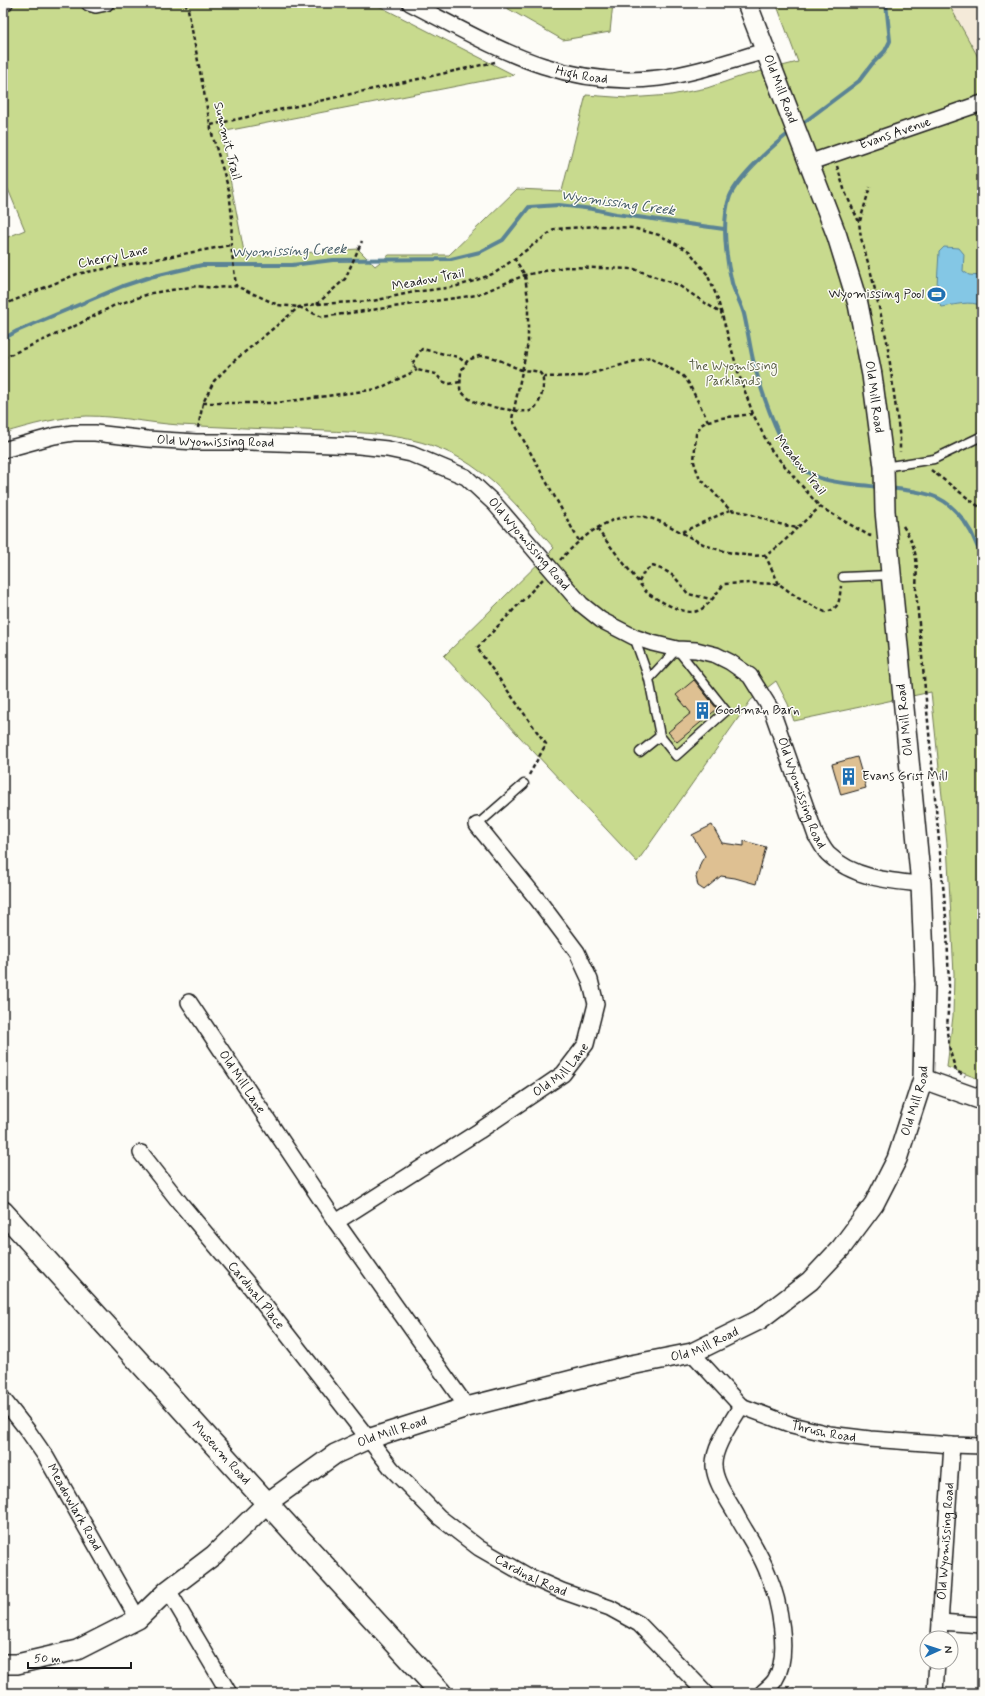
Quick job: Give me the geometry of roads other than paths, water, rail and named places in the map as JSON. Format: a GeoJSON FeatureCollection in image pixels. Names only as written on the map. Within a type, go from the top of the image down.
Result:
{"type":"FeatureCollection","features":[{"type":"Feature","properties":{"kind":"main road","name":"Museum Road"},"geometry":{"type":"LineString","coordinates":[[3,1212],[267,1504],[441,1693]]}},
{"type":"Feature","properties":{"kind":"street"},"geometry":{"type":"LineString","coordinates":[[90,3],[96,6],[106,3]]}},
{"type":"Feature","properties":{"kind":"street","name":"High Road"},"geometry":{"type":"LineString","coordinates":[[410,3],[516,57],[546,68],[578,75],[627,80],[659,78],[697,71],[765,51]]}},
{"type":"Feature","properties":{"kind":"street","name":"Old Mill Road"},"geometry":{"type":"LineString","coordinates":[[3,1664],[18,1664],[77,1650],[138,1619],[168,1590],[214,1554],[267,1504],[335,1454],[368,1439],[467,1407],[631,1365],[692,1353],[759,1320],[810,1281],[841,1248],[874,1204],[897,1159],[923,1080],[925,984],[921,884],[891,575],[893,515],[884,470],[872,375],[858,304],[837,236],[747,3]]}},
{"type":"Feature","properties":{"kind":"street","name":"Evans Avenue"},"geometry":{"type":"LineString","coordinates":[[808,163],[982,102]]}},
{"type":"Feature","properties":{"kind":"street","name":"Old Wyomissing Road"},"geometry":{"type":"LineString","coordinates":[[3,450],[41,439],[73,433],[96,433],[147,439],[196,442],[251,442],[359,446],[387,449],[411,454],[466,477],[495,504],[580,604],[615,628],[634,637],[652,644],[677,649],[696,650],[716,655],[730,662],[750,676],[772,711],[816,836],[828,854],[847,868],[864,874],[887,880],[921,884]]}},
{"type":"Feature","properties":{"kind":"street","name":"Old Mill Lane"},"geometry":{"type":"LineString","coordinates":[[336,1222],[479,1131],[563,1074],[586,1044],[596,1004],[590,980],[577,952],[538,900],[477,825]]}},
{"type":"Feature","properties":{"kind":"street","name":"Old Mill Lane"},"geometry":{"type":"LineString","coordinates":[[189,1002],[336,1222],[467,1407]]}},
{"type":"Feature","properties":{"kind":"street"},"geometry":{"type":"LineString","coordinates":[[923,1080],[982,1100]]}},
{"type":"Feature","properties":{"kind":"street","name":"Cardinal Place"},"geometry":{"type":"LineString","coordinates":[[141,1153],[181,1204],[248,1284],[368,1439]]}},
{"type":"Feature","properties":{"kind":"street","name":"Thrush Road"},"geometry":{"type":"LineString","coordinates":[[692,1353],[741,1406],[792,1425],[829,1434],[952,1445],[982,1446]]}},
{"type":"Feature","properties":{"kind":"street","name":"Meadowlark Road"},"geometry":{"type":"LineString","coordinates":[[3,1399],[28,1430],[46,1457],[138,1619]]}},
{"type":"Feature","properties":{"kind":"street"},"geometry":{"type":"LineString","coordinates":[[741,1406],[716,1449],[714,1465],[718,1482],[768,1573],[781,1622],[781,1664],[775,1681],[762,1693]]}},
{"type":"Feature","properties":{"kind":"street","name":"Cardinal Road"},"geometry":{"type":"LineString","coordinates":[[368,1439],[409,1488],[439,1517],[459,1533],[479,1548],[528,1576],[562,1591],[610,1608],[639,1624],[706,1693]]}},
{"type":"Feature","properties":{"kind":"street","name":"Old Wyomissing Road"},"geometry":{"type":"LineString","coordinates":[[940,1630],[952,1445]]}},
{"type":"Feature","properties":{"kind":"street"},"geometry":{"type":"LineString","coordinates":[[168,1590],[228,1693]]}},
{"type":"Feature","properties":{"kind":"street"},"geometry":{"type":"LineString","coordinates":[[940,1622],[982,1625]]}},
{"type":"Feature","properties":{"kind":"street"},"geometry":{"type":"LineString","coordinates":[[934,1693],[936,1670]]}},
{"type":"Feature","properties":{"kind":"lane"},"geometry":{"type":"LineString","coordinates":[[884,470],[934,459],[982,436]]}},
{"type":"Feature","properties":{"kind":"lane"},"geometry":{"type":"LineString","coordinates":[[843,578],[891,575]]}},
{"type":"Feature","properties":{"kind":"lane"},"geometry":{"type":"LineString","coordinates":[[634,637],[649,679],[660,736],[676,756],[726,711],[677,649],[649,679]]}},
{"type":"Feature","properties":{"kind":"lane"},"geometry":{"type":"LineString","coordinates":[[640,752],[660,736]]}},
{"type":"Feature","properties":{"kind":"lane"},"geometry":{"type":"LineString","coordinates":[[477,825],[524,784]]}},
{"type":"Feature","properties":{"kind":"water"},"geometry":{"type":"Polygon","coordinates":[[[944,247],[959,248],[964,254],[963,271],[969,275],[982,276],[982,306],[967,303],[942,307],[936,301],[939,252],[944,247]]]}},
{"type":"Feature","properties":{"kind":"waterway"},"geometry":{"type":"LineString","coordinates":[[799,126],[859,81],[872,64],[885,51],[890,41],[886,3]]}},
{"type":"Feature","properties":{"kind":"waterway","name":"Wyomissing Creek"},"geometry":{"type":"LineString","coordinates":[[792,131],[767,152],[749,170],[730,196],[727,206],[725,240],[732,283],[744,314],[759,383],[777,429],[793,460],[807,472],[826,480],[847,484],[879,487]]}},
{"type":"Feature","properties":{"kind":"waterway","name":"Wyomissing Creek"},"geometry":{"type":"LineString","coordinates":[[3,339],[17,331],[123,286],[150,277],[202,265],[292,265],[333,260],[451,259],[480,252],[503,240],[529,207],[559,205],[724,229]]}},
{"type":"Feature","properties":{"kind":"waterway","name":"Wyomissing Creek"},"geometry":{"type":"LineString","coordinates":[[889,488],[927,494],[946,503],[963,519],[982,554]]}},
{"type":"Feature","properties":{"kind":"place","name":"Wyomissing Pool"},"geometry":{"type":"Point","coordinates":[937,294]}},
{"type":"Feature","properties":{"kind":"place","name":"Goodman Barn"},"geometry":{"type":"Point","coordinates":[702,710]}},
{"type":"Feature","properties":{"kind":"place","name":"Evans Grist Mill"},"geometry":{"type":"Point","coordinates":[849,776]}},
{"type":"Feature","properties":{"kind":"park label","name":"The Wyomissing Parklands"},"geometry":{"type":"Point","coordinates":[733,374]}}]}
